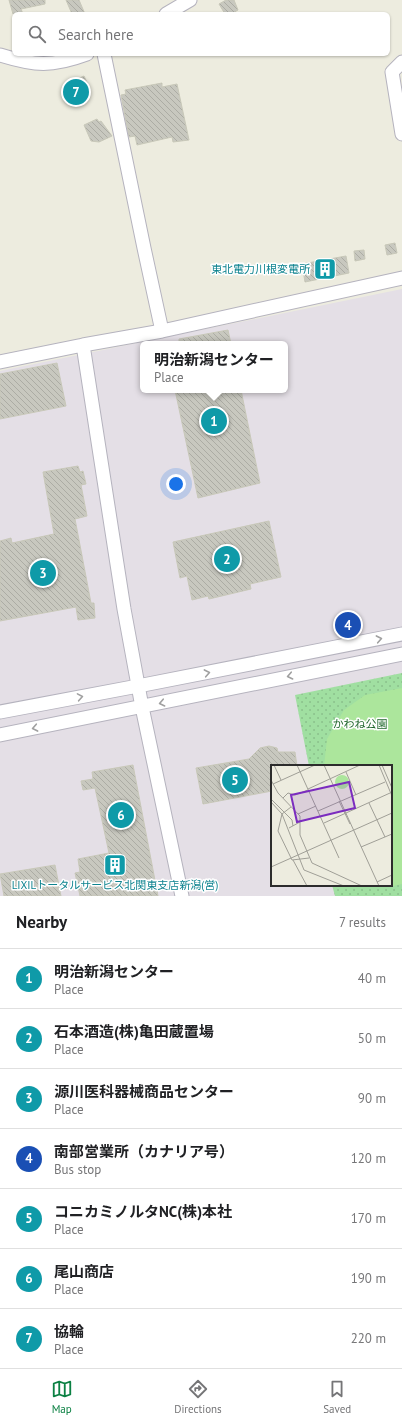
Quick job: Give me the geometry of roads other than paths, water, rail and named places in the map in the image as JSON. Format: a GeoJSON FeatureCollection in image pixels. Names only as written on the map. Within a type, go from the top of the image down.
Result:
{"type":"FeatureCollection","features":[{"type":"Feature","properties":{"kind":"street"},"geometry":{"type":"LineString","coordinates":[[169,12],[190,0]]}},
{"type":"Feature","properties":{"kind":"street"},"geometry":{"type":"LineString","coordinates":[[0,55],[23,62],[48,64],[68,61],[82,56]]}},
{"type":"Feature","properties":{"kind":"street"},"geometry":{"type":"LineString","coordinates":[[104,56],[162,331]]}},
{"type":"Feature","properties":{"kind":"street"},"geometry":{"type":"LineString","coordinates":[[402,62],[392,72],[402,134]]}},
{"type":"Feature","properties":{"kind":"street"},"geometry":{"type":"LineString","coordinates":[[0,362],[162,331],[402,278]]}},
{"type":"Feature","properties":{"kind":"street"},"geometry":{"type":"LineString","coordinates":[[83,345],[123,601],[138,686],[182,896]]}},
{"type":"Feature","properties":{"kind":"street"},"geometry":{"type":"LineString","coordinates":[[0,712],[402,634]]}},
{"type":"Feature","properties":{"kind":"street"},"geometry":{"type":"LineString","coordinates":[[0,735],[402,654]]}},
{"type":"Feature","properties":{"kind":"place","name":"協輪"},"geometry":{"type":"Point","coordinates":[76,92]}},
{"type":"Feature","properties":{"kind":"place","name":"東北電力川根変電所"},"geometry":{"type":"Point","coordinates":[325,269]}},
{"type":"Feature","properties":{"kind":"place","name":"明治新潟センター"},"geometry":{"type":"Point","coordinates":[214,421]}},
{"type":"Feature","properties":{"kind":"place","name":"石本酒造(株)亀田蔵置場"},"geometry":{"type":"Point","coordinates":[227,559]}},
{"type":"Feature","properties":{"kind":"place","name":"源川医科器械商品センター"},"geometry":{"type":"Point","coordinates":[43,573]}},
{"type":"Feature","properties":{"kind":"place","name":"南部営業所（カナリア号）"},"geometry":{"type":"Point","coordinates":[348,625]}},
{"type":"Feature","properties":{"kind":"place","name":"コニカミノルタNC(株)本社"},"geometry":{"type":"Point","coordinates":[235,780]}},
{"type":"Feature","properties":{"kind":"place","name":"尾山商店"},"geometry":{"type":"Point","coordinates":[121,815]}},
{"type":"Feature","properties":{"kind":"place","name":"LIXILトータルサービス北関東支店新潟(営)"},"geometry":{"type":"Point","coordinates":[115,865]}},
{"type":"Feature","properties":{"kind":"park label","name":"かわね公園"},"geometry":{"type":"Point","coordinates":[360,724]}}]}
